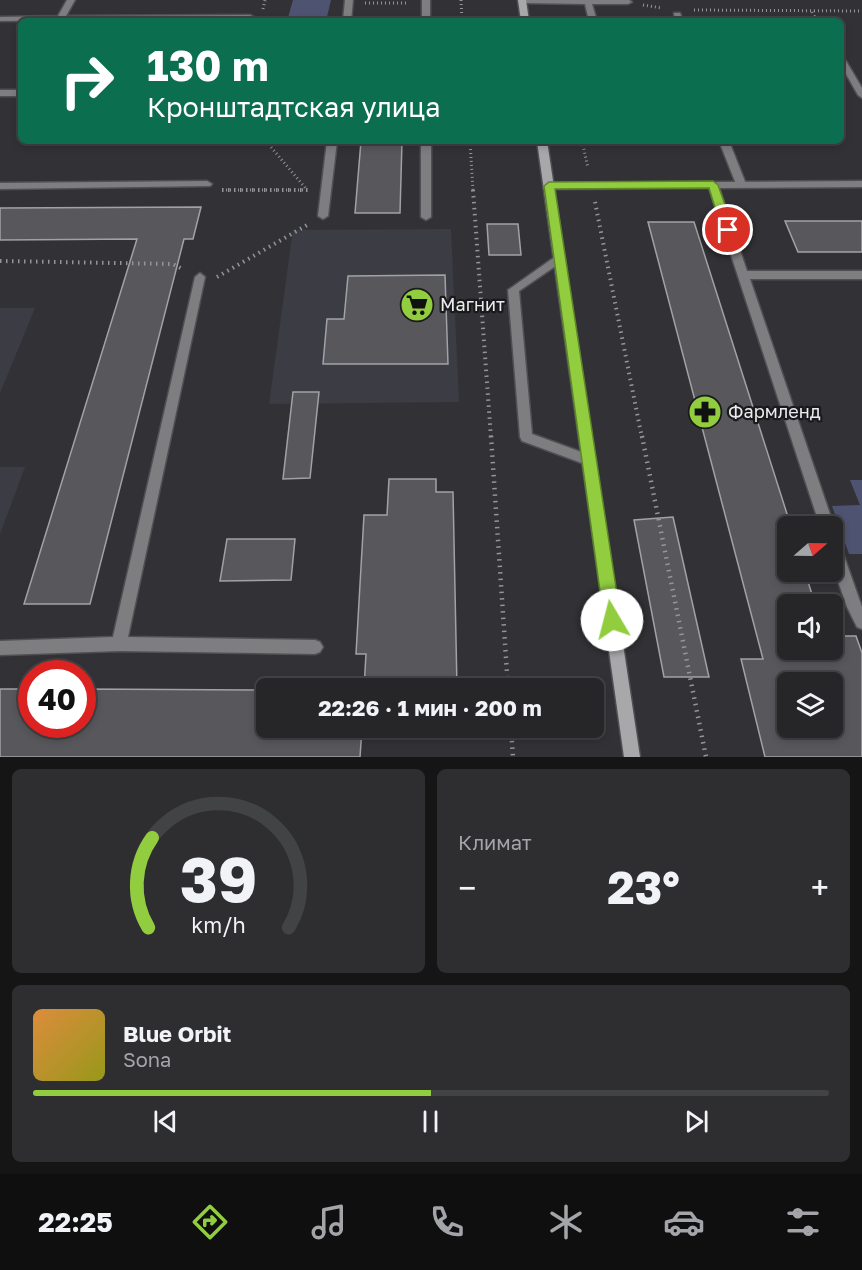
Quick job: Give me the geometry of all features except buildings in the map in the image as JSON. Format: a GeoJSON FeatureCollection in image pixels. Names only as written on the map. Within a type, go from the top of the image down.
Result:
{"type":"FeatureCollection","features":[{"type":"Feature","properties":{"kind":"street"},"geometry":{"type":"LineString","coordinates":[[61,18],[71,0]]}},
{"type":"Feature","properties":{"kind":"street"},"geometry":{"type":"LineString","coordinates":[[525,18],[522,1],[628,2]]}},
{"type":"Feature","properties":{"kind":"street"},"geometry":{"type":"LineString","coordinates":[[347,18],[349,2]]}},
{"type":"Feature","properties":{"kind":"street"},"geometry":{"type":"LineString","coordinates":[[426,2],[426,18]]}},
{"type":"Feature","properties":{"kind":"street"},"geometry":{"type":"LineString","coordinates":[[588,2],[592,18]]}},
{"type":"Feature","properties":{"kind":"street"},"geometry":{"type":"LineString","coordinates":[[0,18],[250,18]]}},
{"type":"Feature","properties":{"kind":"street"},"geometry":{"type":"LineString","coordinates":[[844,65],[862,95]]}},
{"type":"Feature","properties":{"kind":"street"},"geometry":{"type":"LineString","coordinates":[[0,93],[18,93]]}},
{"type":"Feature","properties":{"kind":"street"},"geometry":{"type":"LineString","coordinates":[[324,216],[332,144]]}},
{"type":"Feature","properties":{"kind":"street"},"geometry":{"type":"LineString","coordinates":[[426,144],[426,217]]}},
{"type":"Feature","properties":{"kind":"street"},"geometry":{"type":"LineString","coordinates":[[542,144],[632,757]]}},
{"type":"Feature","properties":{"kind":"street"},"geometry":{"type":"LineString","coordinates":[[725,144],[741,184]]}},
{"type":"Feature","properties":{"kind":"street"},"geometry":{"type":"LineString","coordinates":[[0,186],[207,184]]}},
{"type":"Feature","properties":{"kind":"street"},"geometry":{"type":"LineString","coordinates":[[549,186],[862,184]]}},
{"type":"Feature","properties":{"kind":"street"},"geometry":{"type":"LineString","coordinates":[[713,185],[824,516]]}},
{"type":"Feature","properties":{"kind":"street"},"geometry":{"type":"LineString","coordinates":[[559,258],[513,290],[526,436],[590,461]]}},
{"type":"Feature","properties":{"kind":"street"},"geometry":{"type":"LineString","coordinates":[[743,275],[862,274]]}},
{"type":"Feature","properties":{"kind":"street"},"geometry":{"type":"LineString","coordinates":[[118,644],[199,282]]}},
{"type":"Feature","properties":{"kind":"street"},"geometry":{"type":"LineString","coordinates":[[843,574],[854,607],[862,622]]}},
{"type":"Feature","properties":{"kind":"street"},"geometry":{"type":"LineString","coordinates":[[0,648],[118,644],[315,647]]}},
{"type":"Feature","properties":{"kind":"path"},"geometry":{"type":"LineString","coordinates":[[461,0],[462,18]]}},
{"type":"Feature","properties":{"kind":"path"},"geometry":{"type":"LineString","coordinates":[[349,2],[426,2]]}},
{"type":"Feature","properties":{"kind":"path"},"geometry":{"type":"LineString","coordinates":[[628,2],[663,8]]}},
{"type":"Feature","properties":{"kind":"path"},"geometry":{"type":"LineString","coordinates":[[686,9],[732,12],[862,11]]}},
{"type":"Feature","properties":{"kind":"path"},"geometry":{"type":"LineString","coordinates":[[811,11],[815,18]]}},
{"type":"Feature","properties":{"kind":"path"},"geometry":{"type":"LineString","coordinates":[[269,144],[307,190]]}},
{"type":"Feature","properties":{"kind":"path"},"geometry":{"type":"LineString","coordinates":[[470,144],[507,678]]}},
{"type":"Feature","properties":{"kind":"path"},"geometry":{"type":"LineString","coordinates":[[583,144],[706,757]]}},
{"type":"Feature","properties":{"kind":"path"},"geometry":{"type":"LineString","coordinates":[[207,184],[207,190],[327,190]]}},
{"type":"Feature","properties":{"kind":"path"},"geometry":{"type":"LineString","coordinates":[[0,261],[173,264],[199,282],[324,216]]}},
{"type":"Feature","properties":{"kind":"path"},"geometry":{"type":"LineString","coordinates":[[512,738],[513,757]]}},
{"type":"Feature","properties":{"kind":"shaded area"},"geometry":{"type":"Polygon","coordinates":[[[293,0],[331,0],[327,18],[288,18],[293,0]]]}},
{"type":"Feature","properties":{"kind":"shaded area"},"geometry":{"type":"Polygon","coordinates":[[[451,229],[459,402],[269,404],[293,230],[451,229]]]}},
{"type":"Feature","properties":{"kind":"shaded area"},"geometry":{"type":"Polygon","coordinates":[[[0,308],[35,308],[0,393],[0,308]]]}},
{"type":"Feature","properties":{"kind":"shaded area"},"geometry":{"type":"Polygon","coordinates":[[[0,467],[25,467],[0,534],[0,467]]]}},
{"type":"Feature","properties":{"kind":"shaded area"},"geometry":{"type":"Polygon","coordinates":[[[850,480],[862,480],[862,554],[849,554],[843,537],[843,516],[836,516],[832,506],[860,505],[850,480]]]}},
{"type":"Feature","properties":{"kind":"place","name":"Магнит"},"geometry":{"type":"Point","coordinates":[417,305]}},
{"type":"Feature","properties":{"kind":"place","name":"Фармленд"},"geometry":{"type":"Point","coordinates":[705,412]}},
{"type":"Feature","properties":{"kind":"route"},"geometry":{"type":"LineString","coordinates":[[612,620],[549,186],[713,185],[728,230]]}}]}
